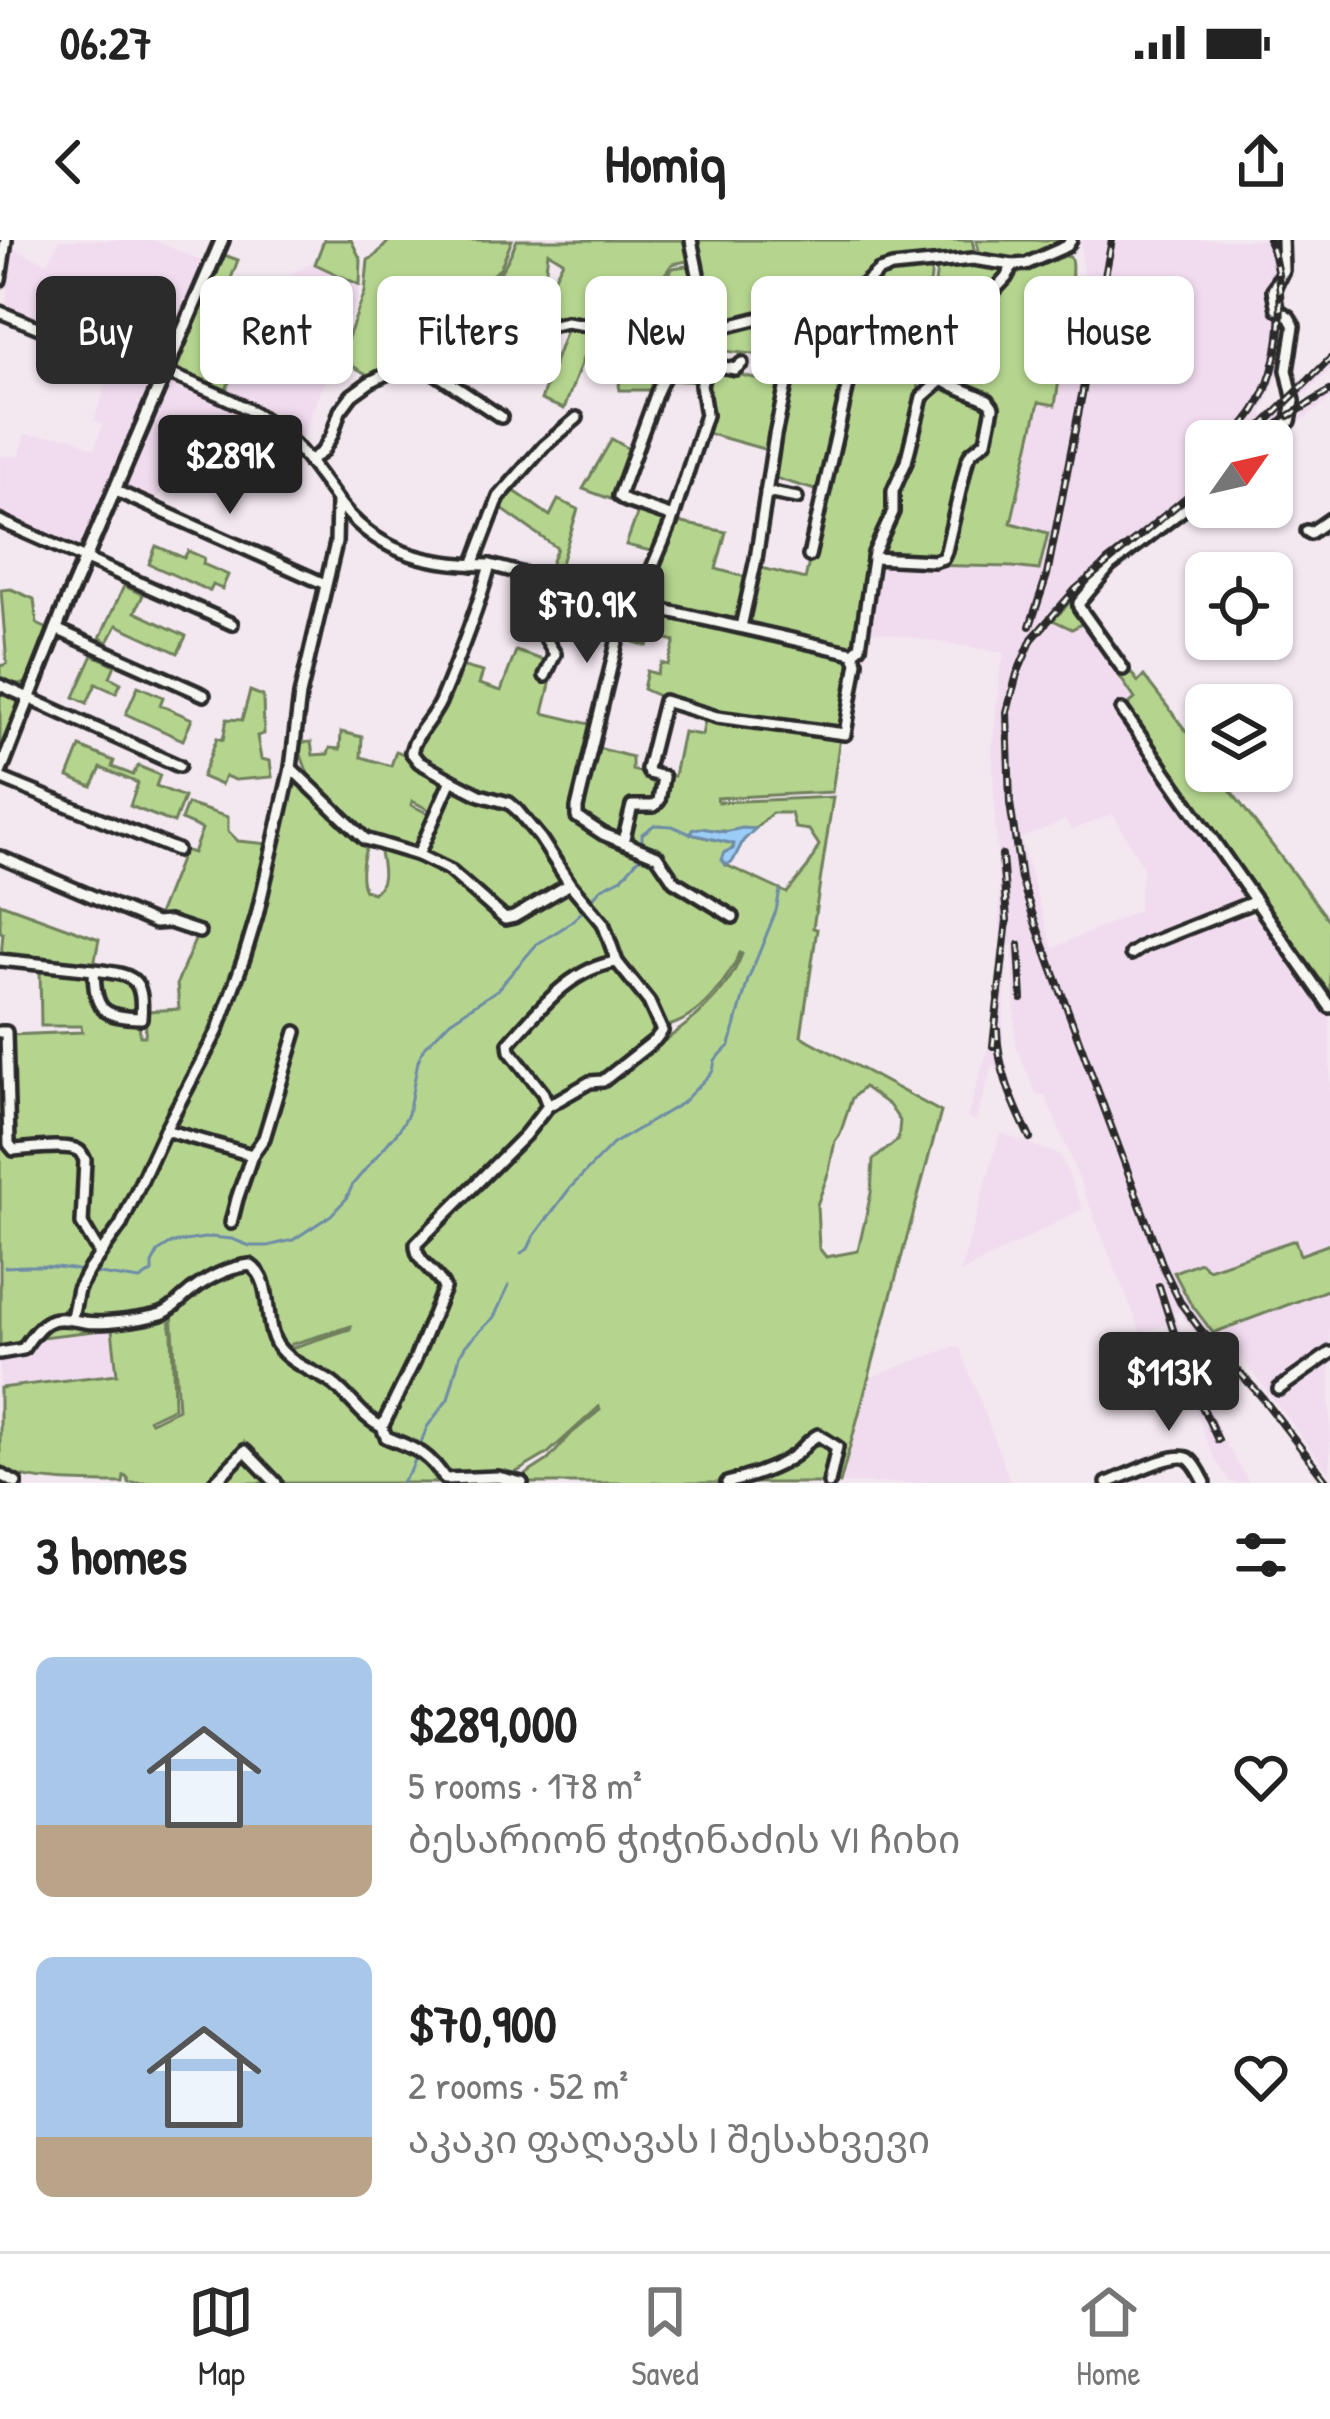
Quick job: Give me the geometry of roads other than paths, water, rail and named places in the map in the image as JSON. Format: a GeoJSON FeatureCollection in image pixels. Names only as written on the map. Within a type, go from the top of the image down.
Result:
{"type":"FeatureCollection","features":[{"type":"Feature","properties":{"kind":"street"},"geometry":{"type":"LineString","coordinates":[[0,280],[6,240]]}},
{"type":"Feature","properties":{"kind":"street"},"geometry":{"type":"LineString","coordinates":[[176,350],[222,240]]}},
{"type":"Feature","properties":{"kind":"street"},"geometry":{"type":"LineString","coordinates":[[691,240],[698,276]]}},
{"type":"Feature","properties":{"kind":"street"},"geometry":{"type":"LineString","coordinates":[[875,276],[892,267],[973,259],[1026,264],[1071,240]]}},
{"type":"Feature","properties":{"kind":"street"},"geometry":{"type":"LineString","coordinates":[[1282,240],[1283,270],[1273,290],[1277,308],[1294,326],[1287,370],[1294,401],[1290,420]]}},
{"type":"Feature","properties":{"kind":"street"},"geometry":{"type":"LineString","coordinates":[[1000,284],[1013,265]]}},
{"type":"Feature","properties":{"kind":"street"},"geometry":{"type":"LineString","coordinates":[[0,312],[36,326]]}},
{"type":"Feature","properties":{"kind":"street"},"geometry":{"type":"LineString","coordinates":[[727,368],[742,364]]}},
{"type":"Feature","properties":{"kind":"street"},"geometry":{"type":"LineString","coordinates":[[310,460],[322,452],[340,410],[352,395],[377,379]]}},
{"type":"Feature","properties":{"kind":"street"},"geometry":{"type":"LineString","coordinates":[[176,380],[259,414],[310,460],[338,501],[378,542],[395,550],[490,565],[853,653]]}},
{"type":"Feature","properties":{"kind":"street"},"geometry":{"type":"LineString","coordinates":[[162,384],[56,629],[0,775],[177,850]]}},
{"type":"Feature","properties":{"kind":"street"},"geometry":{"type":"LineString","coordinates":[[452,384],[501,417]]}},
{"type":"Feature","properties":{"kind":"street"},"geometry":{"type":"LineString","coordinates":[[661,384],[619,496],[673,517]]}},
{"type":"Feature","properties":{"kind":"street"},"geometry":{"type":"LineString","coordinates":[[702,384],[706,415],[673,517],[632,602],[577,817],[657,856],[674,881],[733,917]]}},
{"type":"Feature","properties":{"kind":"street"},"geometry":{"type":"LineString","coordinates":[[741,627],[787,384]]}},
{"type":"Feature","properties":{"kind":"street"},"geometry":{"type":"LineString","coordinates":[[809,556],[848,384]]}},
{"type":"Feature","properties":{"kind":"street"},"geometry":{"type":"LineString","coordinates":[[853,653],[860,647],[873,559],[893,512],[893,490],[906,462],[922,397],[939,384]]}},
{"type":"Feature","properties":{"kind":"street"},"geometry":{"type":"LineString","coordinates":[[873,559],[943,558],[967,461],[986,441],[993,406],[950,384]]}},
{"type":"Feature","properties":{"kind":"street"},"geometry":{"type":"LineString","coordinates":[[473,565],[499,497],[544,446],[577,418]]}},
{"type":"Feature","properties":{"kind":"street"},"geometry":{"type":"LineString","coordinates":[[116,491],[325,584]]}},
{"type":"Feature","properties":{"kind":"street"},"geometry":{"type":"LineString","coordinates":[[766,492],[797,498]]}},
{"type":"Feature","properties":{"kind":"street"},"geometry":{"type":"LineString","coordinates":[[71,1317],[79,1289],[121,1225],[217,1032],[244,958],[291,768],[300,695],[336,543],[338,501]]}},
{"type":"Feature","properties":{"kind":"street"},"geometry":{"type":"LineString","coordinates":[[1124,669],[1079,603],[1110,566],[1185,508]]}},
{"type":"Feature","properties":{"kind":"street"},"geometry":{"type":"LineString","coordinates":[[1307,532],[1330,519]]}},
{"type":"Feature","properties":{"kind":"street"},"geometry":{"type":"LineString","coordinates":[[0,521],[232,624]]}},
{"type":"Feature","properties":{"kind":"street"},"geometry":{"type":"LineString","coordinates":[[382,1427],[444,1288],[418,1258],[416,1244],[548,1106],[590,1082],[603,1081],[662,1031],[649,1002],[616,962],[603,923],[516,809],[451,781],[411,752],[440,703],[490,565]]}},
{"type":"Feature","properties":{"kind":"street"},"geometry":{"type":"LineString","coordinates":[[545,676],[555,654],[547,641],[568,585]]}},
{"type":"Feature","properties":{"kind":"street"},"geometry":{"type":"LineString","coordinates":[[56,629],[204,695]]}},
{"type":"Feature","properties":{"kind":"street"},"geometry":{"type":"LineString","coordinates":[[622,842],[632,806],[654,806],[659,801],[663,777],[647,769],[664,700],[717,717],[845,734],[857,662],[853,653]]}},
{"type":"Feature","properties":{"kind":"street"},"geometry":{"type":"LineString","coordinates":[[0,685],[179,766]]}},
{"type":"Feature","properties":{"kind":"street"},"geometry":{"type":"LineString","coordinates":[[1122,710],[1330,1007]]}},
{"type":"Feature","properties":{"kind":"street"},"geometry":{"type":"LineString","coordinates":[[291,768],[365,838],[448,870],[505,919],[570,884]]}},
{"type":"Feature","properties":{"kind":"street"},"geometry":{"type":"LineString","coordinates":[[418,856],[451,781]]}},
{"type":"Feature","properties":{"kind":"street"},"geometry":{"type":"LineString","coordinates":[[0,856],[155,922],[199,932]]}},
{"type":"Feature","properties":{"kind":"street"},"geometry":{"type":"LineString","coordinates":[[1131,955],[1145,945],[1256,902]]}},
{"type":"Feature","properties":{"kind":"street"},"geometry":{"type":"LineString","coordinates":[[0,960],[94,970],[140,982],[142,1017],[110,1015],[101,1008],[94,997],[94,970]]}},
{"type":"Feature","properties":{"kind":"street"},"geometry":{"type":"LineString","coordinates":[[548,1106],[509,1043],[563,986],[599,964],[616,962]]}},
{"type":"Feature","properties":{"kind":"street"},"geometry":{"type":"LineString","coordinates":[[0,1032],[6,1032],[9,1144],[14,1150],[66,1147],[82,1153],[82,1224],[100,1254]]}},
{"type":"Feature","properties":{"kind":"street"},"geometry":{"type":"LineString","coordinates":[[231,1223],[252,1155],[264,1138],[296,1032]]}},
{"type":"Feature","properties":{"kind":"street"},"geometry":{"type":"LineString","coordinates":[[165,1130],[252,1155]]}},
{"type":"Feature","properties":{"kind":"street"},"geometry":{"type":"LineString","coordinates":[[0,1353],[23,1348],[51,1320],[71,1317],[86,1322],[162,1314],[224,1271],[250,1265],[263,1278],[278,1347],[303,1370],[332,1383],[382,1427],[386,1437],[424,1452],[445,1479],[516,1481]]}},
{"type":"Feature","properties":{"kind":"street"},"geometry":{"type":"LineString","coordinates":[[1279,1388],[1330,1353]]}},
{"type":"Feature","properties":{"kind":"street"},"geometry":{"type":"LineString","coordinates":[[727,1483],[796,1454],[818,1435],[837,1447],[829,1483]]}},
{"type":"Feature","properties":{"kind":"street"},"geometry":{"type":"LineString","coordinates":[[214,1483],[244,1451],[276,1483]]}},
{"type":"Feature","properties":{"kind":"street"},"geometry":{"type":"LineString","coordinates":[[1107,1483],[1173,1456],[1185,1456],[1204,1483]]}},
{"type":"Feature","properties":{"kind":"street"},"geometry":{"type":"LineString","coordinates":[[0,1474],[16,1483]]}},
{"type":"Feature","properties":{"kind":"water"},"geometry":{"type":"Polygon","coordinates":[[[701,828],[755,829],[726,865],[722,860],[725,852],[734,844],[691,834],[701,828]]]}},
{"type":"Feature","properties":{"kind":"waterway"},"geometry":{"type":"LineString","coordinates":[[642,844],[642,834],[654,825],[691,834]]}},
{"type":"Feature","properties":{"kind":"waterway"},"geometry":{"type":"LineString","coordinates":[[592,900],[600,889],[622,878],[641,856]]}},
{"type":"Feature","properties":{"kind":"waterway"},"geometry":{"type":"LineString","coordinates":[[521,1253],[570,1188],[613,1144],[682,1103],[713,1071],[715,1060],[730,1045],[780,891]]}},
{"type":"Feature","properties":{"kind":"waterway"},"geometry":{"type":"LineString","coordinates":[[93,1273],[140,1280],[152,1272],[159,1251],[172,1243],[211,1237],[268,1246],[293,1240],[331,1215],[408,1114],[423,1049],[450,1021],[497,990],[537,944],[584,910]]}},
{"type":"Feature","properties":{"kind":"waterway"},"geometry":{"type":"LineString","coordinates":[[5,1267],[82,1271]]}},
{"type":"Feature","properties":{"kind":"waterway"},"geometry":{"type":"LineString","coordinates":[[420,1445],[448,1399],[460,1355],[494,1317],[509,1285]]}},
{"type":"Feature","properties":{"kind":"waterway"},"geometry":{"type":"LineString","coordinates":[[401,1483],[416,1457]]}},
{"type":"Feature","properties":{"kind":"railway"},"geometry":{"type":"LineString","coordinates":[[1030,626],[1047,575],[1112,240]]}},
{"type":"Feature","properties":{"kind":"railway"},"geometry":{"type":"LineString","coordinates":[[1247,420],[1265,391],[1280,327],[1279,282],[1269,240]]}},
{"type":"Feature","properties":{"kind":"railway"},"geometry":{"type":"LineString","coordinates":[[1268,420],[1330,359]]}},
{"type":"Feature","properties":{"kind":"railway"},"geometry":{"type":"LineString","coordinates":[[1289,416],[1330,391]]}},
{"type":"Feature","properties":{"kind":"railway"},"geometry":{"type":"LineString","coordinates":[[1185,498],[1076,589],[1032,639],[1007,712],[1010,803],[1021,879],[1180,1302],[1328,1483]]}},
{"type":"Feature","properties":{"kind":"railway"},"geometry":{"type":"LineString","coordinates":[[993,1046],[1007,920],[1002,855]]}},
{"type":"Feature","properties":{"kind":"railway"},"geometry":{"type":"LineString","coordinates":[[1019,945],[1022,999]]}},
{"type":"Feature","properties":{"kind":"railway"},"geometry":{"type":"LineString","coordinates":[[997,1030],[1003,1072],[1030,1138]]}},
{"type":"Feature","properties":{"kind":"railway"},"geometry":{"type":"LineString","coordinates":[[1159,1286],[1189,1379],[1218,1440]]}}]}
